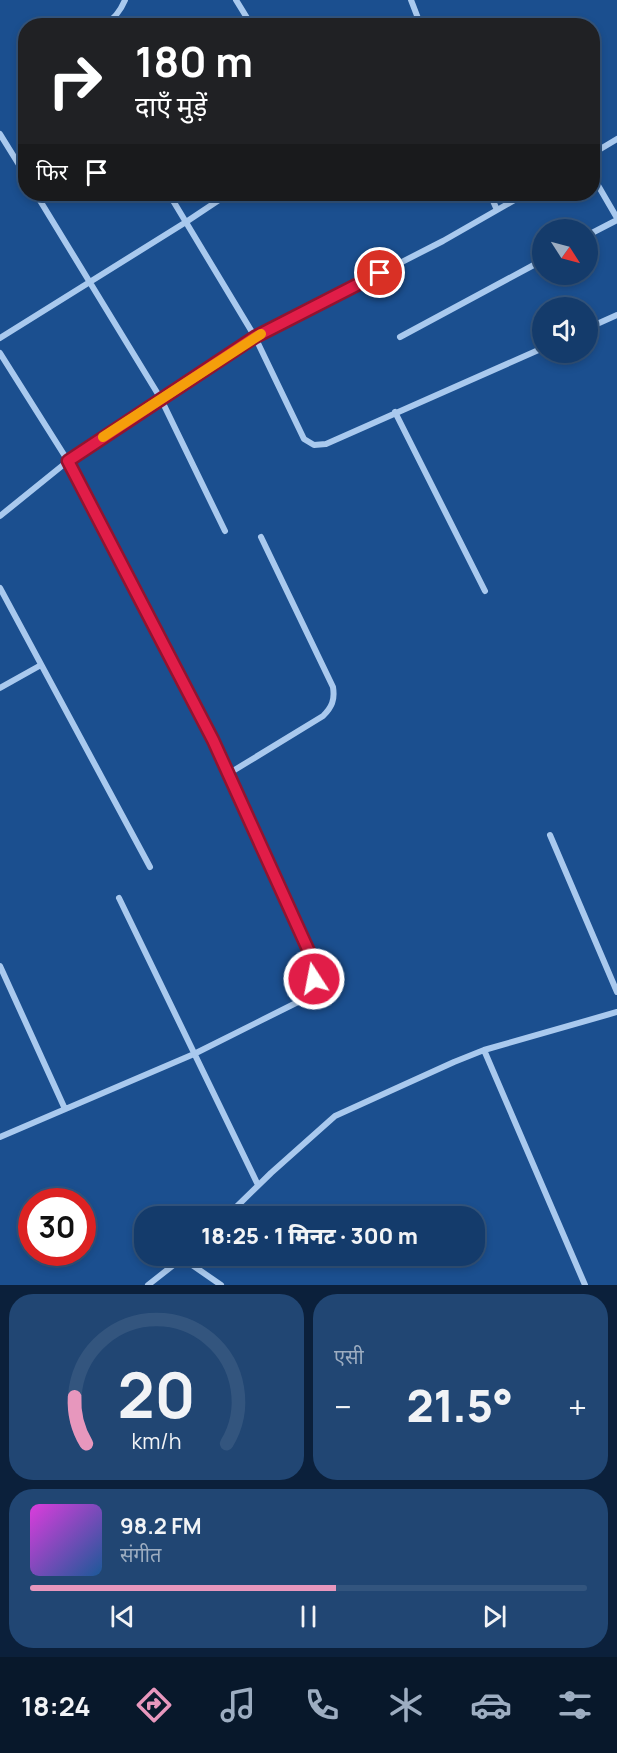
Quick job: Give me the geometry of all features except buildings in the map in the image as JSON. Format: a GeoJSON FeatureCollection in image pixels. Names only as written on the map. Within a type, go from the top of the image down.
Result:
{"type":"FeatureCollection","features":[{"type":"Feature","properties":{"kind":"street"},"geometry":{"type":"LineString","coordinates":[[114,18],[125,0]]}},
{"type":"Feature","properties":{"kind":"street"},"geometry":{"type":"LineString","coordinates":[[236,0],[247,18]]}},
{"type":"Feature","properties":{"kind":"street"},"geometry":{"type":"LineString","coordinates":[[411,0],[418,18]]}},
{"type":"Feature","properties":{"kind":"street"},"geometry":{"type":"LineString","coordinates":[[0,134],[18,163]]}},
{"type":"Feature","properties":{"kind":"street"},"geometry":{"type":"LineString","coordinates":[[600,150],[617,140]]}},
{"type":"Feature","properties":{"kind":"street"},"geometry":{"type":"LineString","coordinates":[[598,229],[617,219],[600,189]]}},
{"type":"Feature","properties":{"kind":"street"},"geometry":{"type":"LineString","coordinates":[[40,201],[161,399],[225,531]]}},
{"type":"Feature","properties":{"kind":"street"},"geometry":{"type":"LineString","coordinates":[[173,201],[255,337],[304,439],[314,445],[326,444],[532,353]]}},
{"type":"Feature","properties":{"kind":"street"},"geometry":{"type":"LineString","coordinates":[[0,338],[218,201]]}},
{"type":"Feature","properties":{"kind":"street"},"geometry":{"type":"LineString","coordinates":[[493,201],[497,210]]}},
{"type":"Feature","properties":{"kind":"street"},"geometry":{"type":"LineString","coordinates":[[0,516],[68,461],[255,337],[443,242],[513,201]]}},
{"type":"Feature","properties":{"kind":"street"},"geometry":{"type":"LineString","coordinates":[[399,337],[532,266]]}},
{"type":"Feature","properties":{"kind":"street"},"geometry":{"type":"LineString","coordinates":[[598,324],[617,315]]}},
{"type":"Feature","properties":{"kind":"street"},"geometry":{"type":"LineString","coordinates":[[0,352],[68,461],[213,740],[316,967],[314,979],[302,1000],[194,1054],[0,1137]]}},
{"type":"Feature","properties":{"kind":"street"},"geometry":{"type":"LineString","coordinates":[[395,412],[485,591]]}},
{"type":"Feature","properties":{"kind":"street"},"geometry":{"type":"LineString","coordinates":[[228,774],[323,716],[330,708],[334,698],[333,687],[261,537]]}},
{"type":"Feature","properties":{"kind":"street"},"geometry":{"type":"LineString","coordinates":[[0,588],[150,867]]}},
{"type":"Feature","properties":{"kind":"street"},"geometry":{"type":"LineString","coordinates":[[0,688],[41,665]]}},
{"type":"Feature","properties":{"kind":"street"},"geometry":{"type":"LineString","coordinates":[[550,835],[617,992]]}},
{"type":"Feature","properties":{"kind":"street"},"geometry":{"type":"LineString","coordinates":[[119,898],[258,1185]]}},
{"type":"Feature","properties":{"kind":"street"},"geometry":{"type":"LineString","coordinates":[[0,966],[65,1109]]}},
{"type":"Feature","properties":{"kind":"street"},"geometry":{"type":"LineString","coordinates":[[237,1206],[335,1116],[484,1050],[617,1012]]}},
{"type":"Feature","properties":{"kind":"street"},"geometry":{"type":"LineString","coordinates":[[484,1050],[585,1285]]}},
{"type":"Feature","properties":{"kind":"street"},"geometry":{"type":"LineString","coordinates":[[148,1285],[172,1266]]}},
{"type":"Feature","properties":{"kind":"street"},"geometry":{"type":"LineString","coordinates":[[196,1266],[221,1285]]}},
{"type":"Feature","properties":{"kind":"slow traffic"},"geometry":{"type":"LineString","coordinates":[[103,437],[261,334]]}},
{"type":"Feature","properties":{"kind":"route"},"geometry":{"type":"LineString","coordinates":[[314,979],[316,967],[213,740],[68,461],[255,337],[380,273]]}}]}
